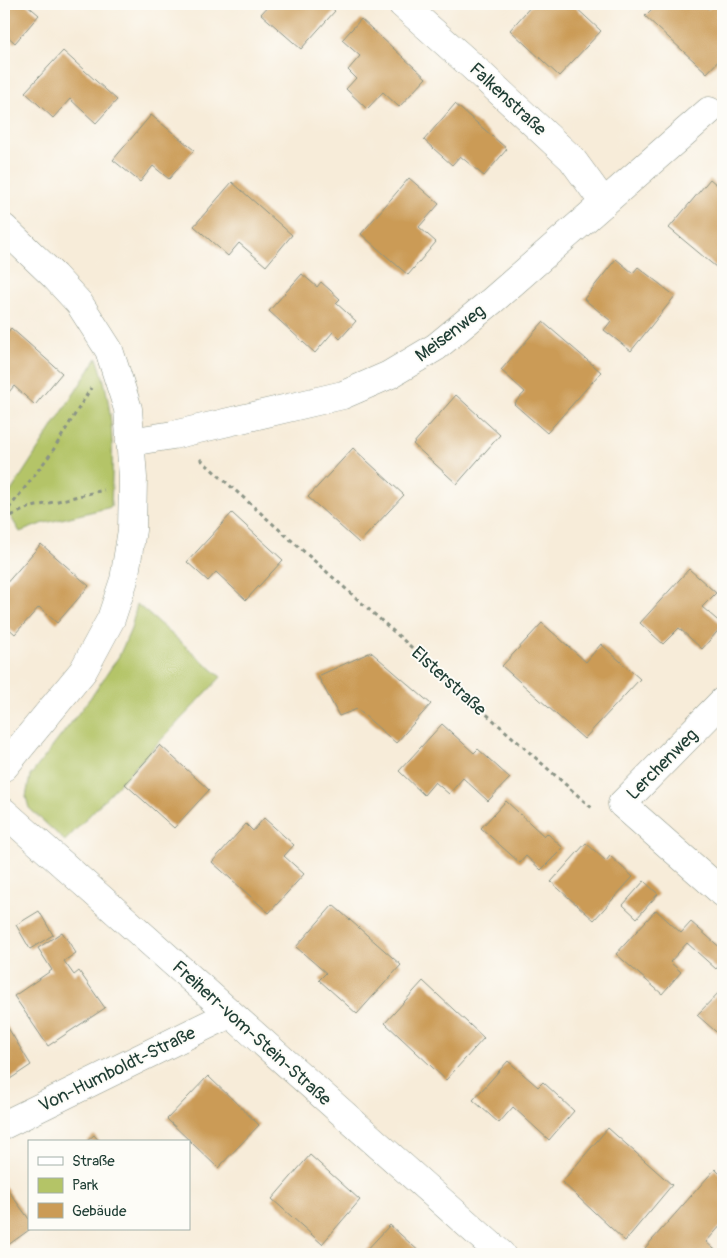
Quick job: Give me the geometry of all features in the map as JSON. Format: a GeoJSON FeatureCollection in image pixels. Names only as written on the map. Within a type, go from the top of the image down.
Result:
{"type":"FeatureCollection","features":[{"type":"Feature","properties":{"kind":"street","name":"Falkenstraße"},"geometry":{"type":"LineString","coordinates":[[402,4],[572,159],[604,203]]}},
{"type":"Feature","properties":{"kind":"street","name":"Meisenweg"},"geometry":{"type":"LineString","coordinates":[[130,442],[173,435],[343,395],[389,375],[436,346],[493,300],[710,111]]}},
{"type":"Feature","properties":{"kind":"street"},"geometry":{"type":"LineString","coordinates":[[4,228],[79,303],[109,350],[128,409],[133,478],[130,538],[124,580],[112,619],[83,671],[4,767]]}},
{"type":"Feature","properties":{"kind":"street","name":"Lerchenweg"},"geometry":{"type":"LineString","coordinates":[[622,804],[723,702]]}},
{"type":"Feature","properties":{"kind":"street"},"geometry":{"type":"LineString","coordinates":[[622,804],[723,893]]}},
{"type":"Feature","properties":{"kind":"street","name":"Freiherr-vom-Stein-Straße"},"geometry":{"type":"LineString","coordinates":[[4,812],[501,1254]]}},
{"type":"Feature","properties":{"kind":"street","name":"Von-Humboldt-Straße"},"geometry":{"type":"LineString","coordinates":[[4,1125],[230,1014]]}},
{"type":"Feature","properties":{"kind":"path"},"geometry":{"type":"LineString","coordinates":[[4,515],[52,452],[88,394],[109,350]]}},
{"type":"Feature","properties":{"kind":"path","name":"Elsterstraße"},"geometry":{"type":"LineString","coordinates":[[173,435],[608,823],[622,804]]}},
{"type":"Feature","properties":{"kind":"path"},"geometry":{"type":"LineString","coordinates":[[4,519],[28,508],[109,488],[133,478]]}},
{"type":"Feature","properties":{"kind":"green space"},"geometry":{"type":"Polygon","coordinates":[[[97,358],[107,395],[112,432],[111,507],[41,524],[20,532],[4,506],[4,502],[97,358]]]}},
{"type":"Feature","properties":{"kind":"green space"},"geometry":{"type":"Polygon","coordinates":[[[137,604],[221,677],[65,841],[29,808],[26,797],[30,776],[94,693],[119,656],[131,629],[137,604]]]}},
{"type":"Feature","properties":{"kind":"building"},"geometry":{"type":"Polygon","coordinates":[[[4,4],[26,4],[39,15],[15,43],[4,33],[4,4]]]}},
{"type":"Feature","properties":{"kind":"building"},"geometry":{"type":"Polygon","coordinates":[[[270,4],[327,4],[335,11],[301,49],[261,14],[270,4]]]}},
{"type":"Feature","properties":{"kind":"building"},"geometry":{"type":"Polygon","coordinates":[[[533,4],[572,4],[601,31],[559,76],[510,30],[533,4]]]}},
{"type":"Feature","properties":{"kind":"building"},"geometry":{"type":"Polygon","coordinates":[[[657,4],[703,4],[708,9],[714,4],[723,12],[723,56],[707,73],[645,16],[657,4]]]}},
{"type":"Feature","properties":{"kind":"building"},"geometry":{"type":"Polygon","coordinates":[[[361,19],[426,78],[399,107],[383,92],[367,109],[346,89],[356,78],[348,70],[360,56],[342,40],[361,19]]]}},
{"type":"Feature","properties":{"kind":"building"},"geometry":{"type":"Polygon","coordinates":[[[63,51],[117,100],[96,123],[70,99],[53,118],[25,92],[63,51]]]}},
{"type":"Feature","properties":{"kind":"building"},"geometry":{"type":"Polygon","coordinates":[[[455,104],[507,149],[484,176],[460,156],[452,165],[424,140],[455,104]]]}},
{"type":"Feature","properties":{"kind":"building"},"geometry":{"type":"Polygon","coordinates":[[[151,115],[194,150],[169,179],[153,166],[140,182],[113,160],[151,115]]]}},
{"type":"Feature","properties":{"kind":"building"},"geometry":{"type":"Polygon","coordinates":[[[409,178],[439,204],[419,227],[436,242],[408,275],[361,234],[409,178]]]}},
{"type":"Feature","properties":{"kind":"building"},"geometry":{"type":"Polygon","coordinates":[[[710,179],[723,190],[722,272],[669,228],[710,179]]]}},
{"type":"Feature","properties":{"kind":"building"},"geometry":{"type":"Polygon","coordinates":[[[232,182],[292,235],[266,266],[239,243],[228,256],[194,226],[232,182]]]}},
{"type":"Feature","properties":{"kind":"building"},"geometry":{"type":"Polygon","coordinates":[[[616,259],[633,273],[638,267],[675,296],[631,351],[604,330],[611,321],[584,299],[616,259]]]}},
{"type":"Feature","properties":{"kind":"building"},"geometry":{"type":"Polygon","coordinates":[[[302,274],[317,287],[321,282],[340,299],[336,303],[356,321],[340,339],[333,332],[315,353],[269,311],[302,274]]]}},
{"type":"Feature","properties":{"kind":"building"},"geometry":{"type":"Polygon","coordinates":[[[543,322],[601,372],[547,433],[514,404],[525,392],[501,370],[543,322]]]}},
{"type":"Feature","properties":{"kind":"building"},"geometry":{"type":"Polygon","coordinates":[[[11,328],[62,373],[35,405],[14,386],[4,398],[4,337],[11,328]]]}},
{"type":"Feature","properties":{"kind":"building"},"geometry":{"type":"Polygon","coordinates":[[[456,395],[500,435],[457,484],[413,444],[456,395]]]}},
{"type":"Feature","properties":{"kind":"building"},"geometry":{"type":"Polygon","coordinates":[[[353,448],[404,495],[359,543],[308,497],[353,448]]]}},
{"type":"Feature","properties":{"kind":"building"},"geometry":{"type":"Polygon","coordinates":[[[232,513],[283,560],[246,600],[216,572],[208,581],[187,562],[232,513]]]}},
{"type":"Feature","properties":{"kind":"building"},"geometry":{"type":"Polygon","coordinates":[[[41,544],[89,586],[57,623],[39,607],[15,634],[4,624],[4,586],[41,544]]]}},
{"type":"Feature","properties":{"kind":"building"},"geometry":{"type":"Polygon","coordinates":[[[689,569],[716,593],[702,607],[723,625],[702,649],[679,628],[663,644],[640,623],[689,569]]]}},
{"type":"Feature","properties":{"kind":"building"},"geometry":{"type":"Polygon","coordinates":[[[542,623],[586,662],[601,644],[640,679],[584,739],[502,666],[542,623]]]}},
{"type":"Feature","properties":{"kind":"building"},"geometry":{"type":"Polygon","coordinates":[[[371,652],[431,704],[396,743],[357,709],[339,716],[318,676],[371,652]]]}},
{"type":"Feature","properties":{"kind":"building"},"geometry":{"type":"Polygon","coordinates":[[[442,724],[474,753],[478,749],[510,778],[488,801],[463,778],[449,794],[435,782],[424,795],[399,771],[442,724]]]}},
{"type":"Feature","properties":{"kind":"building"},"geometry":{"type":"Polygon","coordinates":[[[160,745],[209,790],[174,828],[125,784],[160,745]]]}},
{"type":"Feature","properties":{"kind":"building"},"geometry":{"type":"Polygon","coordinates":[[[506,801],[544,836],[547,833],[563,848],[541,870],[526,856],[520,863],[481,828],[506,801]]]}},
{"type":"Feature","properties":{"kind":"building"},"geometry":{"type":"Polygon","coordinates":[[[264,818],[294,845],[284,856],[304,874],[269,913],[212,862],[246,824],[253,831],[264,818]]]}},
{"type":"Feature","properties":{"kind":"building"},"geometry":{"type":"Polygon","coordinates":[[[586,843],[606,861],[610,856],[633,877],[594,920],[551,882],[586,843]]]}},
{"type":"Feature","properties":{"kind":"building"},"geometry":{"type":"Polygon","coordinates":[[[644,881],[658,894],[637,918],[623,905],[644,881]]]}},
{"type":"Feature","properties":{"kind":"building"},"geometry":{"type":"Polygon","coordinates":[[[333,905],[401,965],[357,1014],[319,980],[326,973],[296,947],[333,905]]]}},
{"type":"Feature","properties":{"kind":"building"},"geometry":{"type":"Polygon","coordinates":[[[656,910],[681,933],[691,922],[723,950],[723,961],[716,969],[687,943],[670,962],[681,972],[662,994],[616,954],[656,910]]]}},
{"type":"Feature","properties":{"kind":"building"},"geometry":{"type":"Polygon","coordinates":[[[39,911],[53,935],[30,949],[16,925],[39,911]]]}},
{"type":"Feature","properties":{"kind":"building"},"geometry":{"type":"Polygon","coordinates":[[[62,932],[76,953],[64,961],[74,975],[79,971],[105,1008],[48,1046],[14,996],[52,970],[38,948],[62,932]]]}},
{"type":"Feature","properties":{"kind":"building"},"geometry":{"type":"Polygon","coordinates":[[[423,981],[484,1038],[446,1080],[385,1023],[423,981]]]}},
{"type":"Feature","properties":{"kind":"building"},"geometry":{"type":"Polygon","coordinates":[[[723,988],[723,1038],[697,1015],[723,988]]]}},
{"type":"Feature","properties":{"kind":"building"},"geometry":{"type":"Polygon","coordinates":[[[4,1023],[31,1065],[4,1083],[4,1023]]]}},
{"type":"Feature","properties":{"kind":"building"},"geometry":{"type":"Polygon","coordinates":[[[508,1061],[538,1087],[543,1082],[574,1111],[549,1140],[513,1107],[499,1123],[473,1100],[508,1061]]]}},
{"type":"Feature","properties":{"kind":"building"},"geometry":{"type":"Polygon","coordinates":[[[208,1076],[259,1125],[218,1168],[167,1119],[208,1076]]]}},
{"type":"Feature","properties":{"kind":"building"},"geometry":{"type":"Polygon","coordinates":[[[608,1128],[672,1185],[625,1241],[562,1182],[608,1128]]]}},
{"type":"Feature","properties":{"kind":"building"},"geometry":{"type":"Polygon","coordinates":[[[94,1135],[98,1140],[88,1140],[94,1135]]]}},
{"type":"Feature","properties":{"kind":"building"},"geometry":{"type":"Polygon","coordinates":[[[310,1155],[360,1200],[322,1244],[272,1199],[310,1155]]]}},
{"type":"Feature","properties":{"kind":"building"},"geometry":{"type":"Polygon","coordinates":[[[715,1169],[723,1177],[723,1223],[706,1242],[720,1254],[652,1254],[645,1248],[715,1169]]]}},
{"type":"Feature","properties":{"kind":"building"},"geometry":{"type":"Polygon","coordinates":[[[4,1185],[28,1218],[29,1230],[4,1248],[4,1185]]]}},
{"type":"Feature","properties":{"kind":"building"},"geometry":{"type":"Polygon","coordinates":[[[390,1225],[422,1254],[363,1254],[390,1225]]]}}]}
